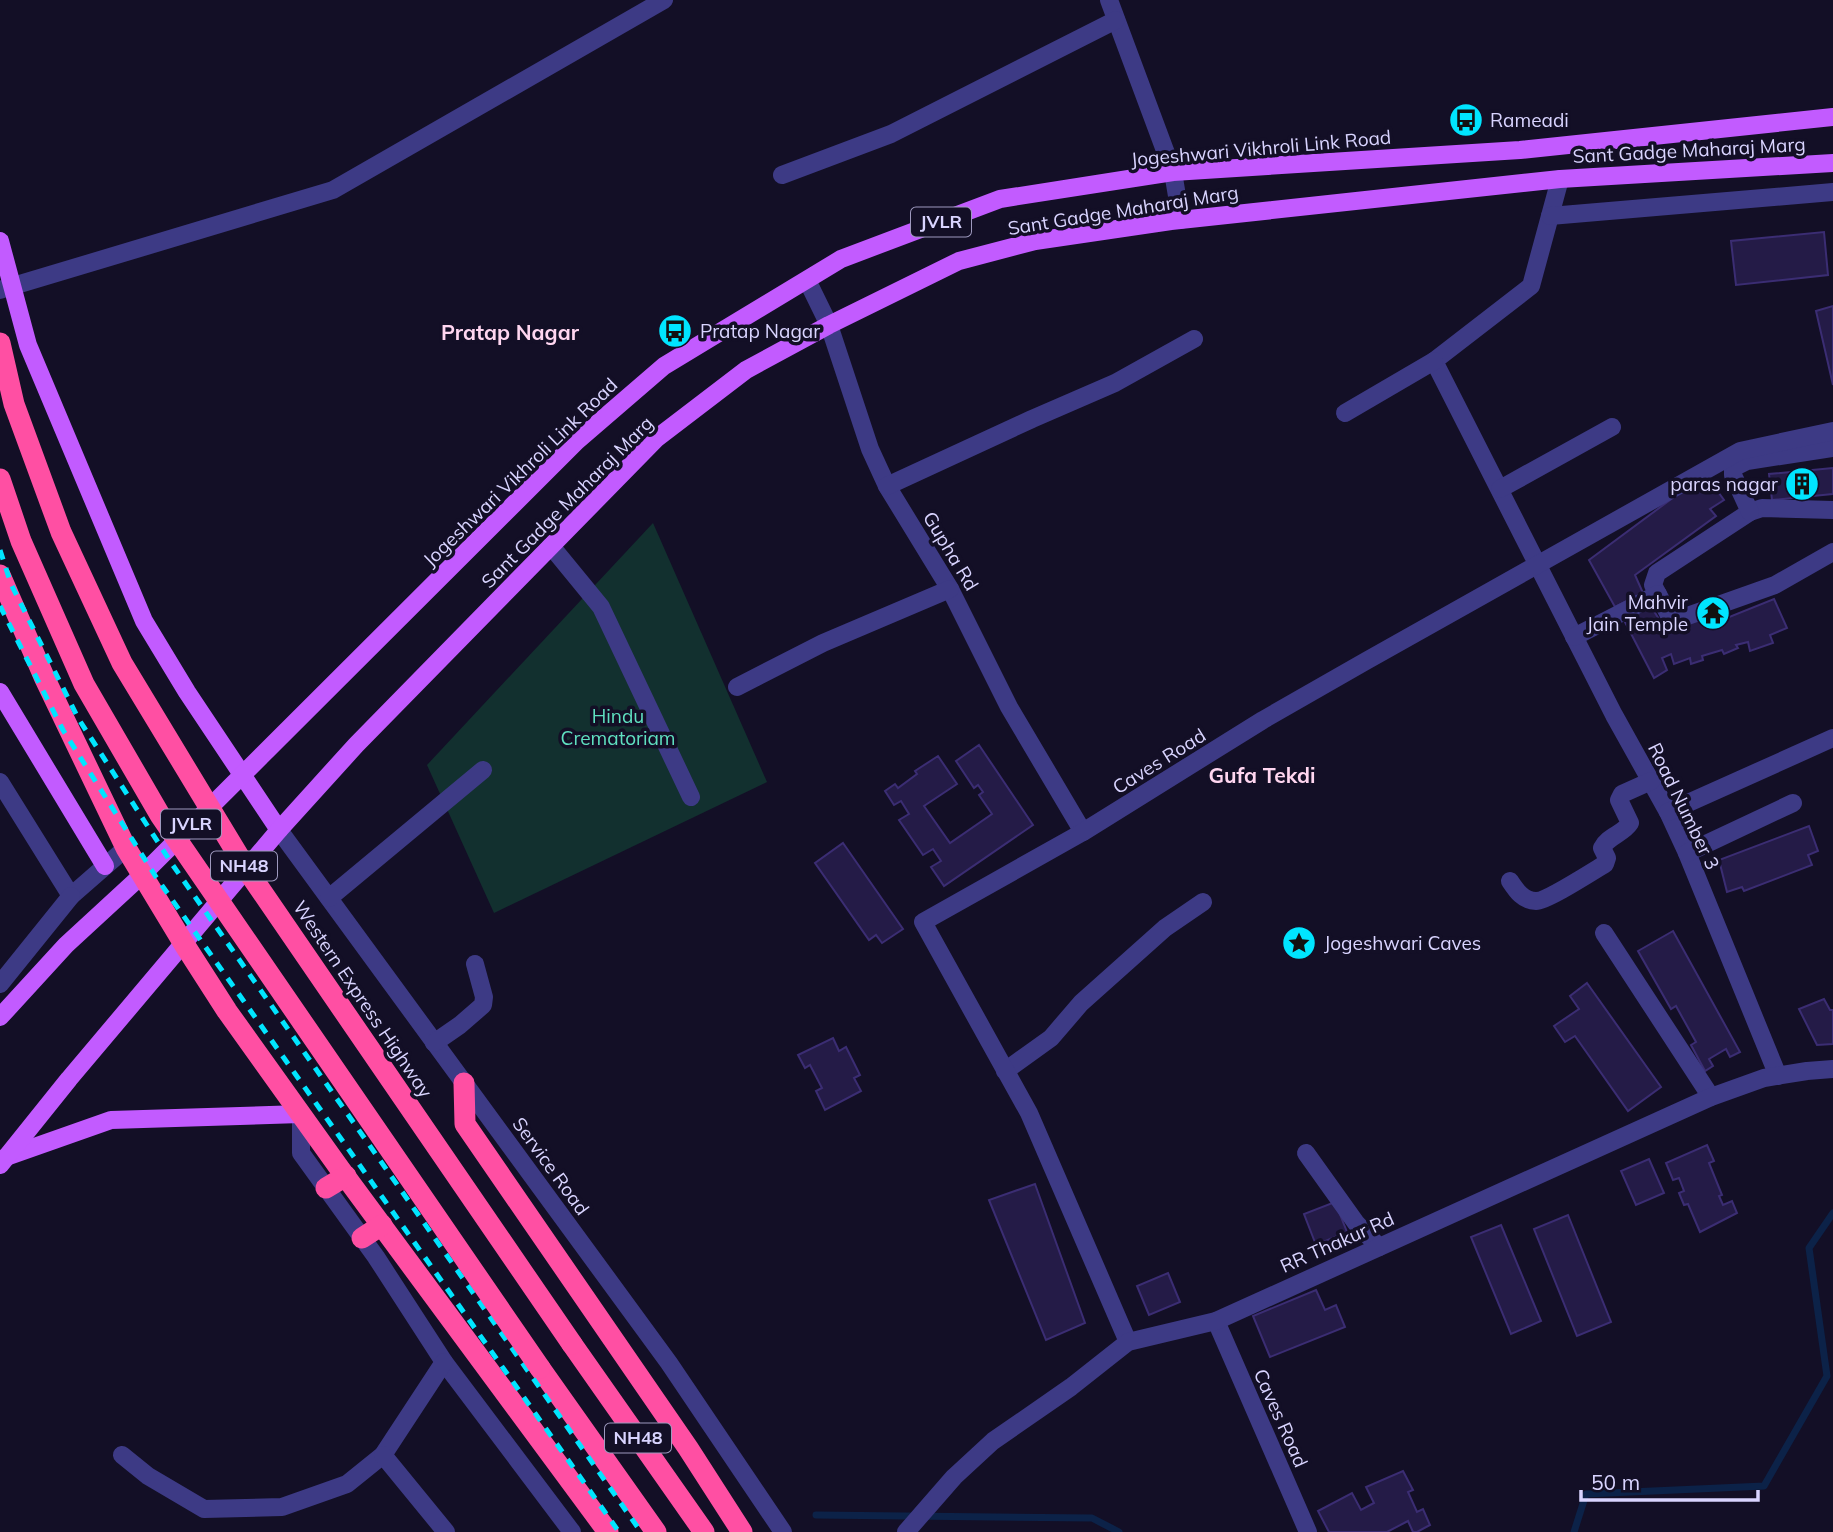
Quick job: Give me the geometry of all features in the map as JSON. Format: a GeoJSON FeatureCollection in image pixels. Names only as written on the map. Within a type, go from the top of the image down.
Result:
{"type":"FeatureCollection","features":[{"type":"Feature","properties":{"kind":"highway","name":"Western Express Highway"},"geometry":{"type":"LineString","coordinates":[[0,343],[13,404],[61,532],[122,663],[249,873],[704,1532]]}},
{"type":"Feature","properties":{"kind":"highway","name":"NH48"},"geometry":{"type":"LineString","coordinates":[[0,479],[21,541],[84,684],[160,815],[656,1532]]}},
{"type":"Feature","properties":{"kind":"highway"},"geometry":{"type":"LineString","coordinates":[[0,575],[45,679],[126,848],[184,944],[301,1114],[608,1532]]}},
{"type":"Feature","properties":{"kind":"highway"},"geometry":{"type":"LineString","coordinates":[[464,1083],[465,1124],[688,1448],[742,1532]]}},
{"type":"Feature","properties":{"kind":"highway"},"geometry":{"type":"LineString","coordinates":[[326,1188],[346,1176]]}},
{"type":"Feature","properties":{"kind":"highway"},"geometry":{"type":"LineString","coordinates":[[362,1238],[382,1225]]}},
{"type":"Feature","properties":{"kind":"main road","name":"Jogeshwari Vikhroli Link Road"},"geometry":{"type":"LineString","coordinates":[[0,1017],[66,945],[142,875],[578,440],[664,366],[841,259],[1000,199],[1173,172],[1520,150],[1833,117]]}},
{"type":"Feature","properties":{"kind":"main road","name":"Sant Gadge Maharaj Marg"},"geometry":{"type":"LineString","coordinates":[[3,1161],[279,830],[356,746],[657,438],[746,370],[958,261],[1035,241],[1181,220],[1560,178],[1833,163]]}},
{"type":"Feature","properties":{"kind":"main road"},"geometry":{"type":"LineString","coordinates":[[0,241],[6,289],[144,621],[187,692],[279,830]]}},
{"type":"Feature","properties":{"kind":"main road"},"geometry":{"type":"LineString","coordinates":[[0,692],[105,866]]}},
{"type":"Feature","properties":{"kind":"main road"},"geometry":{"type":"LineString","coordinates":[[3,1161],[111,1121],[301,1114]]}},
{"type":"Feature","properties":{"kind":"street"},"geometry":{"type":"LineString","coordinates":[[6,289],[333,190],[664,0]]}},
{"type":"Feature","properties":{"kind":"street"},"geometry":{"type":"LineString","coordinates":[[1109,0],[1173,172],[1181,220]]}},
{"type":"Feature","properties":{"kind":"street"},"geometry":{"type":"LineString","coordinates":[[782,174],[891,134],[1116,20]]}},
{"type":"Feature","properties":{"kind":"street"},"geometry":{"type":"LineString","coordinates":[[1345,413],[1434,361],[1531,286],[1560,178]]}},
{"type":"Feature","properties":{"kind":"street"},"geometry":{"type":"LineString","coordinates":[[1550,216],[1833,192]]}},
{"type":"Feature","properties":{"kind":"street","name":"Gupha Rd"},"geometry":{"type":"LineString","coordinates":[[807,280],[829,325],[870,449],[887,486],[950,589],[1009,707],[1083,832]]}},
{"type":"Feature","properties":{"kind":"street"},"geometry":{"type":"LineString","coordinates":[[887,486],[1115,383],[1194,339]]}},
{"type":"Feature","properties":{"kind":"street","name":"Road Number 3"},"geometry":{"type":"LineString","coordinates":[[1434,361],[1574,637],[1668,812],[1778,1076]]}},
{"type":"Feature","properties":{"kind":"street"},"geometry":{"type":"LineString","coordinates":[[1500,489],[1612,427]]}},
{"type":"Feature","properties":{"kind":"street","name":"Caves Road"},"geometry":{"type":"LineString","coordinates":[[1128,1342],[1029,1113],[923,922],[1083,832],[1263,720],[1538,563],[1740,452],[1833,431]]}},
{"type":"Feature","properties":{"kind":"street"},"geometry":{"type":"LineString","coordinates":[[1750,512],[1733,475],[1733,468],[1747,461],[1833,448]]}},
{"type":"Feature","properties":{"kind":"street"},"geometry":{"type":"LineString","coordinates":[[1833,510],[1762,508],[1750,512],[1657,573],[1653,585],[1672,617],[1682,618],[1775,585],[1833,552]]}},
{"type":"Feature","properties":{"kind":"street"},"geometry":{"type":"LineString","coordinates":[[551,546],[601,607],[691,797]]}},
{"type":"Feature","properties":{"kind":"street"},"geometry":{"type":"LineString","coordinates":[[737,687],[823,643],[950,589]]}},
{"type":"Feature","properties":{"kind":"street"},"geometry":{"type":"LineString","coordinates":[[1574,637],[1658,594]]}},
{"type":"Feature","properties":{"kind":"street"},"geometry":{"type":"LineString","coordinates":[[1668,812],[1833,738]]}},
{"type":"Feature","properties":{"kind":"street"},"geometry":{"type":"LineString","coordinates":[[329,898],[483,770]]}},
{"type":"Feature","properties":{"kind":"street"},"geometry":{"type":"LineString","coordinates":[[1510,881],[1519,895],[1535,901],[1605,864],[1607,858],[1602,848],[1605,842],[1626,829],[1630,823],[1619,800],[1622,794],[1650,781]]}},
{"type":"Feature","properties":{"kind":"street"},"geometry":{"type":"LineString","coordinates":[[0,782],[71,896]]}},
{"type":"Feature","properties":{"kind":"street"},"geometry":{"type":"LineString","coordinates":[[1687,853],[1793,803]]}},
{"type":"Feature","properties":{"kind":"street","name":"Service Road"},"geometry":{"type":"LineString","coordinates":[[279,830],[669,1363],[783,1532]]}},
{"type":"Feature","properties":{"kind":"street"},"geometry":{"type":"LineString","coordinates":[[0,984],[71,896],[126,848]]}},
{"type":"Feature","properties":{"kind":"street"},"geometry":{"type":"LineString","coordinates":[[1005,1070],[1051,1038],[1081,1003],[1165,928],[1203,902]]}},
{"type":"Feature","properties":{"kind":"street"},"geometry":{"type":"LineString","coordinates":[[1604,933],[1711,1097]]}},
{"type":"Feature","properties":{"kind":"street"},"geometry":{"type":"LineString","coordinates":[[434,1043],[460,1025],[483,1004],[484,997],[475,964]]}},
{"type":"Feature","properties":{"kind":"street","name":"RR Thakur Rd"},"geometry":{"type":"LineString","coordinates":[[906,1532],[954,1477],[993,1441],[1071,1387],[1128,1342],[1216,1321],[1711,1097],[1764,1078],[1833,1069]]}},
{"type":"Feature","properties":{"kind":"street"},"geometry":{"type":"LineString","coordinates":[[301,1114],[301,1153],[362,1238],[444,1362],[572,1532]]}},
{"type":"Feature","properties":{"kind":"street"},"geometry":{"type":"LineString","coordinates":[[1306,1153],[1356,1223],[1379,1247]]}},
{"type":"Feature","properties":{"kind":"street","name":"Caves Road"},"geometry":{"type":"LineString","coordinates":[[1216,1321],[1308,1532]]}},
{"type":"Feature","properties":{"kind":"street"},"geometry":{"type":"LineString","coordinates":[[122,1455],[148,1476],[204,1510],[282,1507],[347,1483],[383,1455],[444,1362]]}},
{"type":"Feature","properties":{"kind":"street"},"geometry":{"type":"LineString","coordinates":[[383,1455],[446,1532]]}},
{"type":"Feature","properties":{"kind":"green space","name":"Hindu Crematoriam"},"geometry":{"type":"Polygon","coordinates":[[[653,523],[767,782],[494,913],[427,765],[653,523]]]}},
{"type":"Feature","properties":{"kind":"building"},"geometry":{"type":"Polygon","coordinates":[[[1824,232],[1828,275],[1736,285],[1731,241],[1824,232]]]}},
{"type":"Feature","properties":{"kind":"building"},"geometry":{"type":"Polygon","coordinates":[[[1833,306],[1833,385],[1816,311],[1833,306]]]}},
{"type":"Feature","properties":{"kind":"building","name":"paras nagar"},"geometry":{"type":"Polygon","coordinates":[[[1833,468],[1833,494],[1772,500],[1769,474],[1833,468]]]}},
{"type":"Feature","properties":{"kind":"building"},"geometry":{"type":"Polygon","coordinates":[[[1705,474],[1724,500],[1710,509],[1716,516],[1635,575],[1643,593],[1615,607],[1589,560],[1705,474]]]}},
{"type":"Feature","properties":{"kind":"building"},"geometry":{"type":"Polygon","coordinates":[[[1774,599],[1787,628],[1770,635],[1773,643],[1750,651],[1748,642],[1736,645],[1738,648],[1724,654],[1722,650],[1702,656],[1703,660],[1691,664],[1690,658],[1674,664],[1671,654],[1662,658],[1667,670],[1654,678],[1625,622],[1650,605],[1666,630],[1709,616],[1712,624],[1774,599]]]}},
{"type":"Feature","properties":{"kind":"building"},"geometry":{"type":"Polygon","coordinates":[[[979,745],[1033,825],[944,886],[931,867],[941,861],[933,849],[923,855],[899,820],[909,814],[901,801],[894,805],[885,791],[895,784],[898,788],[917,774],[915,771],[938,756],[957,784],[924,806],[950,843],[992,814],[979,795],[983,792],[978,785],[974,788],[956,761],[979,745]]]}},
{"type":"Feature","properties":{"kind":"building"},"geometry":{"type":"Polygon","coordinates":[[[1809,826],[1818,851],[1808,855],[1812,865],[1744,891],[1742,887],[1727,892],[1719,860],[1809,826]]]}},
{"type":"Feature","properties":{"kind":"building"},"geometry":{"type":"Polygon","coordinates":[[[843,843],[903,929],[882,943],[876,935],[869,940],[815,863],[843,843]]]}},
{"type":"Feature","properties":{"kind":"building"},"geometry":{"type":"Polygon","coordinates":[[[1673,931],[1740,1052],[1730,1057],[1726,1049],[1709,1059],[1713,1066],[1705,1071],[1691,1045],[1696,1042],[1676,1006],[1671,1009],[1638,951],[1673,931]]]}},
{"type":"Feature","properties":{"kind":"building"},"geometry":{"type":"Polygon","coordinates":[[[1587,983],[1661,1087],[1628,1111],[1575,1036],[1565,1042],[1554,1026],[1579,1009],[1570,996],[1587,983]]]}},
{"type":"Feature","properties":{"kind":"building"},"geometry":{"type":"Polygon","coordinates":[[[1824,999],[1830,1010],[1833,1010],[1833,1044],[1817,1045],[1799,1009],[1824,999]]]}},
{"type":"Feature","properties":{"kind":"building"},"geometry":{"type":"Polygon","coordinates":[[[833,1038],[839,1051],[846,1047],[860,1075],[854,1078],[861,1091],[825,1110],[816,1091],[822,1088],[810,1065],[805,1068],[798,1055],[833,1038]]]}},
{"type":"Feature","properties":{"kind":"building"},"geometry":{"type":"Polygon","coordinates":[[[1707,1145],[1714,1161],[1709,1163],[1722,1195],[1719,1196],[1723,1205],[1732,1201],[1737,1213],[1700,1232],[1688,1204],[1684,1205],[1679,1193],[1684,1191],[1679,1178],[1673,1180],[1666,1163],[1707,1145]]]}},
{"type":"Feature","properties":{"kind":"building"},"geometry":{"type":"Polygon","coordinates":[[[1649,1159],[1664,1193],[1636,1205],[1621,1171],[1649,1159]]]}},
{"type":"Feature","properties":{"kind":"building"},"geometry":{"type":"Polygon","coordinates":[[[1035,1184],[1085,1323],[1046,1340],[989,1200],[1035,1184]]]}},
{"type":"Feature","properties":{"kind":"building"},"geometry":{"type":"Polygon","coordinates":[[[1335,1202],[1347,1232],[1316,1245],[1304,1214],[1335,1202]]]}},
{"type":"Feature","properties":{"kind":"building"},"geometry":{"type":"Polygon","coordinates":[[[1568,1215],[1611,1322],[1577,1336],[1534,1229],[1568,1215]]]}},
{"type":"Feature","properties":{"kind":"building"},"geometry":{"type":"Polygon","coordinates":[[[1501,1225],[1541,1321],[1511,1334],[1471,1237],[1501,1225]]]}},
{"type":"Feature","properties":{"kind":"building"},"geometry":{"type":"Polygon","coordinates":[[[1168,1273],[1180,1302],[1149,1315],[1137,1286],[1168,1273]]]}},
{"type":"Feature","properties":{"kind":"building"},"geometry":{"type":"Polygon","coordinates":[[[1316,1290],[1325,1310],[1336,1305],[1345,1327],[1270,1357],[1253,1316],[1316,1290]]]}},
{"type":"Feature","properties":{"kind":"building"},"geometry":{"type":"Polygon","coordinates":[[[1403,1471],[1413,1490],[1408,1492],[1417,1512],[1423,1509],[1430,1525],[1417,1532],[1413,1532],[1408,1521],[1387,1532],[1329,1532],[1318,1511],[1352,1493],[1361,1510],[1374,1503],[1366,1487],[1403,1471]]]}},
{"type":"Feature","properties":{"kind":"waterway"},"geometry":{"type":"LineString","coordinates":[[1574,1532],[1586,1494],[1764,1486],[1827,1376],[1809,1248],[1833,1213]]}},
{"type":"Feature","properties":{"kind":"waterway"},"geometry":{"type":"LineString","coordinates":[[816,1515],[1092,1518],[1119,1532]]}},
{"type":"Feature","properties":{"kind":"railway"},"geometry":{"type":"LineString","coordinates":[[0,550],[11,584],[78,718],[172,864],[641,1532]]}},
{"type":"Feature","properties":{"kind":"railway"},"geometry":{"type":"LineString","coordinates":[[0,606],[63,730],[156,877],[619,1532]]}},
{"type":"Feature","properties":{"kind":"place","name":"Rameadi"},"geometry":{"type":"Point","coordinates":[1466,120]}},
{"type":"Feature","properties":{"kind":"place","name":"Pratap Nagar"},"geometry":{"type":"Point","coordinates":[675,331]}},
{"type":"Feature","properties":{"kind":"place","name":"paras nagar"},"geometry":{"type":"Point","coordinates":[1802,484]}},
{"type":"Feature","properties":{"kind":"place","name":"Mahvir Jain Temple"},"geometry":{"type":"Point","coordinates":[1713,613]}},
{"type":"Feature","properties":{"kind":"place","name":"Jogeshwari Caves"},"geometry":{"type":"Point","coordinates":[1299,943]}},
{"type":"Feature","properties":{"kind":"district","name":"Pratap Nagar"},"geometry":{"type":"Point","coordinates":[510,333]}},
{"type":"Feature","properties":{"kind":"district","name":"Gufa Tekdi"},"geometry":{"type":"Point","coordinates":[1262,776]}}]}
